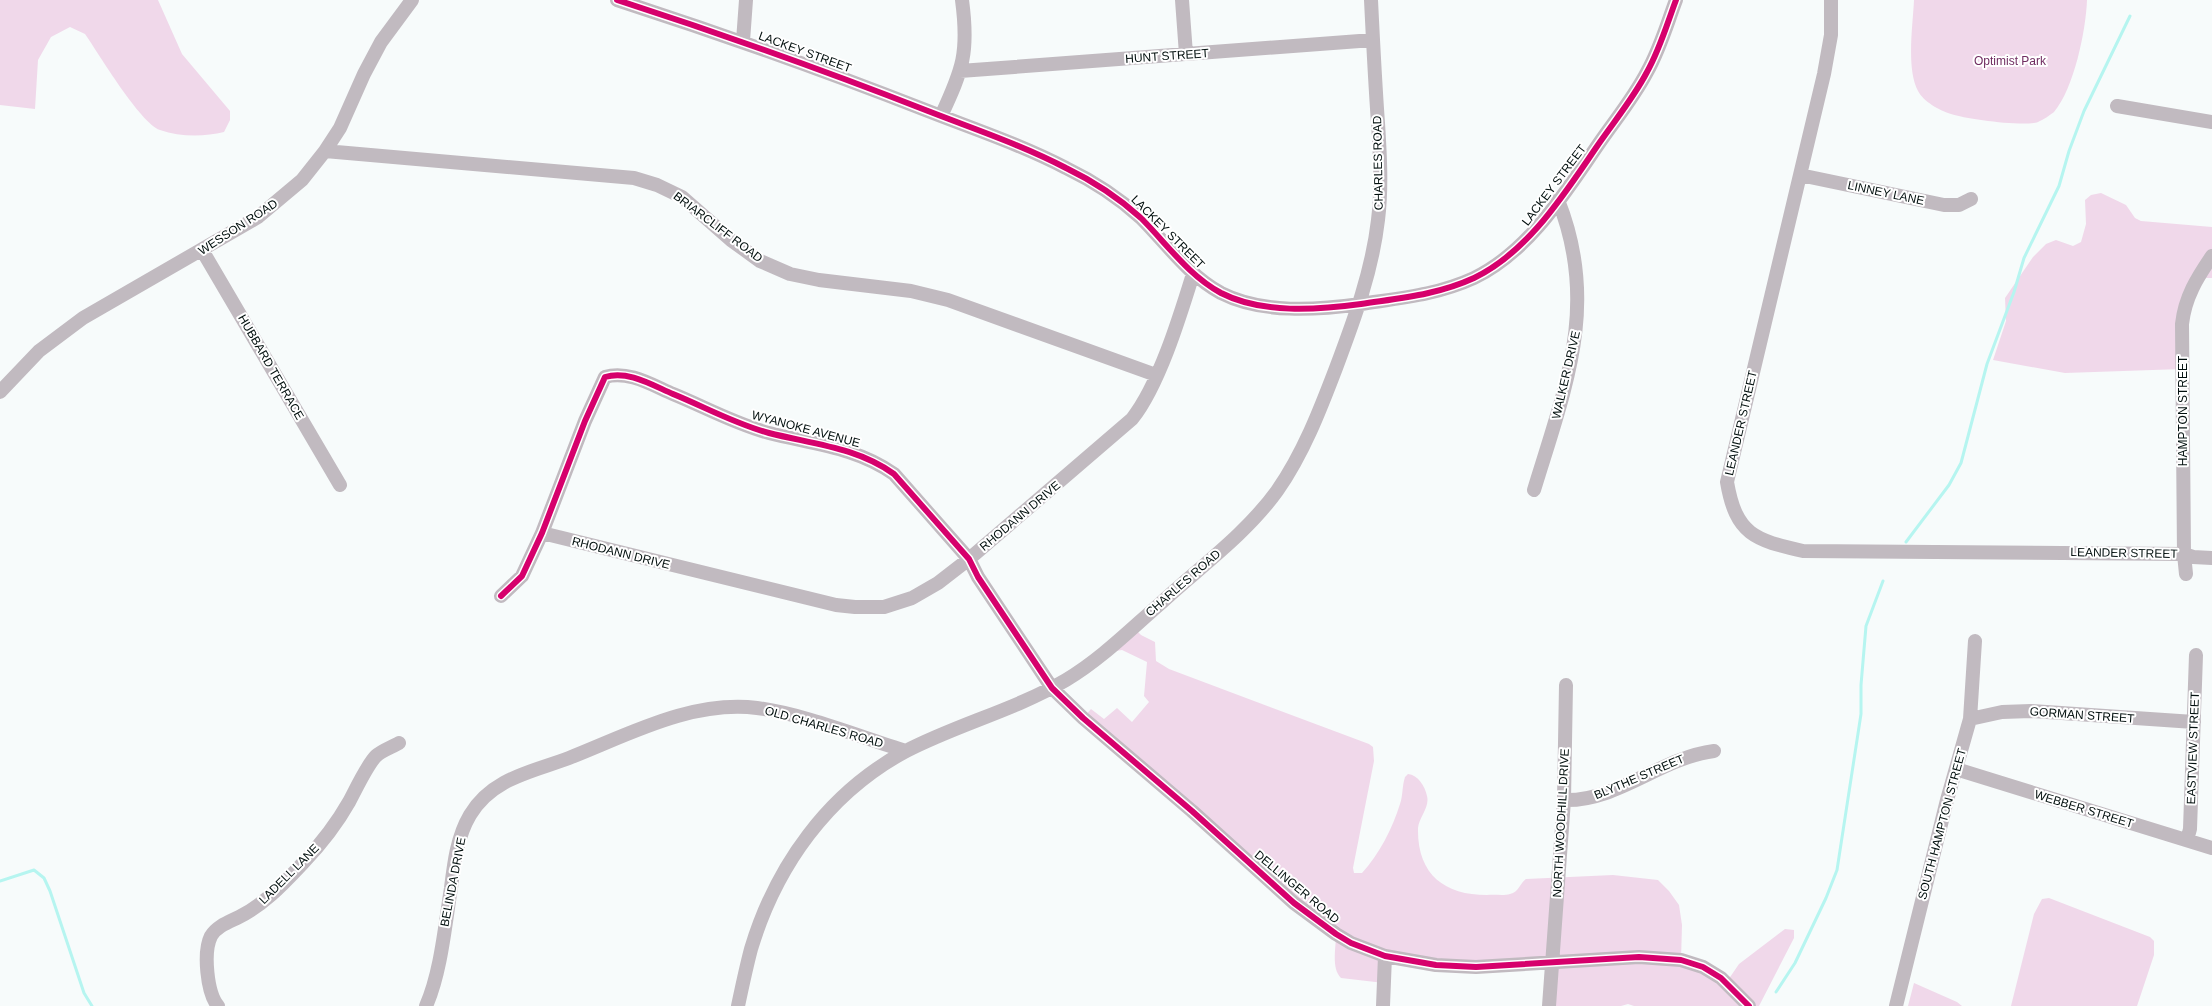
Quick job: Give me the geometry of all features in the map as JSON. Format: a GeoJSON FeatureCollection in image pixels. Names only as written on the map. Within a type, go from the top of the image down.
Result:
{"type":"FeatureCollection","features":[{"type":"Feature","properties":{"kind":"street","name":"WESSON ROAD"},"geometry":{"type":"LineString","coordinates":[[0,392],[39,351],[83,318],[258,216],[302,180],[326,151],[340,128],[364,74],[381,42],[412,0]]}},
{"type":"Feature","properties":{"kind":"street","name":"LACKEY STREET"},"geometry":{"type":"LineString","coordinates":[[617,0],[743,41],[1035,153],[1065,167],[1105,190],[1141,219],[1193,274],[1222,294],[1244,302],[1301,308],[1338,307],[1422,296],[1475,277],[1500,263],[1519,246],[1558,200],[1647,73],[1676,0]]}},
{"type":"Feature","properties":{"kind":"street"},"geometry":{"type":"LineString","coordinates":[[743,41],[746,0]]}},
{"type":"Feature","properties":{"kind":"street"},"geometry":{"type":"LineString","coordinates":[[941,116],[960,71],[966,48],[962,0]]}},
{"type":"Feature","properties":{"kind":"street"},"geometry":{"type":"LineString","coordinates":[[1182,0],[1186,54]]}},
{"type":"Feature","properties":{"kind":"street","name":"CHARLES ROAD"},"geometry":{"type":"LineString","coordinates":[[738,1006],[751,950],[781,876],[792,856],[811,830],[847,792],[869,774],[906,751],[989,717],[1070,678],[1104,652],[1231,540],[1277,491],[1311,429],[1360,304],[1368,277],[1379,218],[1379,144],[1371,0]]}},
{"type":"Feature","properties":{"kind":"street","name":"LEANDER STREET"},"geometry":{"type":"LineString","coordinates":[[1831,0],[1831,35],[1824,74],[1727,482],[1731,502],[1745,529],[1762,541],[1803,551],[2184,554],[2193,557],[2212,558]]}},
{"type":"Feature","properties":{"kind":"street","name":"HUNT STREET"},"geometry":{"type":"LineString","coordinates":[[960,71],[1373,40]]}},
{"type":"Feature","properties":{"kind":"street"},"geometry":{"type":"LineString","coordinates":[[2117,106],[2212,122]]}},
{"type":"Feature","properties":{"kind":"street","name":"BRIARCLIFF ROAD"},"geometry":{"type":"LineString","coordinates":[[326,151],[634,178],[662,187],[682,197],[730,240],[760,261],[790,274],[819,280],[911,291],[948,300],[1156,375]]}},
{"type":"Feature","properties":{"kind":"street","name":"LINNEY LANE"},"geometry":{"type":"LineString","coordinates":[[1800,174],[1944,205],[1959,204],[1971,200]]}},
{"type":"Feature","properties":{"kind":"street","name":"WALKER DRIVE"},"geometry":{"type":"LineString","coordinates":[[1534,490],[1557,415],[1576,337],[1578,278],[1566,220],[1558,200]]}},
{"type":"Feature","properties":{"kind":"street","name":"HUBBARD TERRACE"},"geometry":{"type":"LineString","coordinates":[[202,250],[340,484]]}},
{"type":"Feature","properties":{"kind":"street","name":"HAMPTON STREET"},"geometry":{"type":"LineString","coordinates":[[2186,574],[2184,554],[2182,324],[2184,308],[2190,290],[2212,256]]}},
{"type":"Feature","properties":{"kind":"street","name":"RHODANN DRIVE"},"geometry":{"type":"LineString","coordinates":[[542,533],[836,605],[855,607],[884,606],[912,598],[938,583],[969,560],[1140,410],[1156,375],[1193,274]]}},
{"type":"Feature","properties":{"kind":"street","name":"WYANOKE AVENUE"},"geometry":{"type":"LineString","coordinates":[[501,596],[522,576],[542,533],[599,386],[605,377],[614,374],[639,380],[752,427],[848,450],[871,459],[894,474],[969,560],[978,577],[1052,688]]}},
{"type":"Feature","properties":{"kind":"street","name":"SOUTH HAMPTON STREET"},"geometry":{"type":"LineString","coordinates":[[1896,1006],[1970,719],[1975,641]]}},
{"type":"Feature","properties":{"kind":"street","name":"EASTVIEW STREET"},"geometry":{"type":"LineString","coordinates":[[2188,840],[2190,829],[2196,655]]}},
{"type":"Feature","properties":{"kind":"street","name":"NORTH WOODHILL DRIVE"},"geometry":{"type":"LineString","coordinates":[[1549,1006],[1564,800],[1566,685]]}},
{"type":"Feature","properties":{"kind":"street","name":"DELLINGER ROAD"},"geometry":{"type":"LineString","coordinates":[[1052,688],[1083,718],[1192,811],[1294,903],[1351,943],[1385,956],[1436,966],[1476,967],[1639,957],[1680,960],[1702,967],[1720,978],[1749,1006]]}},
{"type":"Feature","properties":{"kind":"street","name":"OLD CHARLES ROAD"},"geometry":{"type":"LineString","coordinates":[[569,758],[622,735],[677,716],[701,711],[739,707],[757,708],[784,714],[906,751]]}},
{"type":"Feature","properties":{"kind":"street","name":"GORMAN STREET"},"geometry":{"type":"LineString","coordinates":[[1970,719],[2002,712],[2031,711],[2194,722]]}},
{"type":"Feature","properties":{"kind":"street","name":"LADELL LANE"},"geometry":{"type":"LineString","coordinates":[[218,1006],[209,987],[207,952],[210,938],[214,932],[220,926],[249,912],[278,889],[316,849],[340,817],[376,756],[399,743]]}},
{"type":"Feature","properties":{"kind":"street","name":"BLYTHE STREET"},"geometry":{"type":"LineString","coordinates":[[1564,800],[1592,797],[1617,789],[1680,758],[1714,752]]}},
{"type":"Feature","properties":{"kind":"street","name":"BELINDA DRIVE"},"geometry":{"type":"LineString","coordinates":[[426,1006],[437,970],[457,848],[469,816],[490,790],[505,781],[569,758]]}},
{"type":"Feature","properties":{"kind":"street","name":"WEBBER STREET"},"geometry":{"type":"LineString","coordinates":[[1956,769],[2212,848]]}},
{"type":"Feature","properties":{"kind":"street"},"geometry":{"type":"LineString","coordinates":[[1383,1006],[1385,956]]}},
{"type":"Feature","properties":{"kind":"green space"},"geometry":{"type":"Polygon","coordinates":[[[0,0],[158,0],[182,54],[230,111],[230,120],[224,132],[208,135],[184,135],[160,130],[152,125],[131,102],[85,34],[70,27],[51,37],[38,60],[35,109],[0,105],[0,0]]]}},
{"type":"Feature","properties":{"kind":"green space","name":"Optimist Park"},"geometry":{"type":"Polygon","coordinates":[[[1914,0],[2087,0],[2078,59],[2067,89],[2054,112],[2038,122],[2008,123],[1958,116],[1942,111],[1928,102],[1920,95],[1914,82],[1912,71],[1911,46],[1914,0]]]}},
{"type":"Feature","properties":{"kind":"green space"},"geometry":{"type":"Polygon","coordinates":[[[2101,193],[2126,205],[2135,218],[2141,221],[2212,227],[2212,278],[2197,278],[2190,291],[2182,369],[2065,373],[1993,360],[2006,321],[2005,298],[2033,257],[2046,244],[2056,240],[2073,246],[2081,242],[2086,224],[2085,200],[2091,195],[2101,193]]]}},
{"type":"Feature","properties":{"kind":"green space"},"geometry":{"type":"Polygon","coordinates":[[[1133,627],[1141,635],[1155,642],[1156,661],[1169,669],[1373,747],[1374,761],[1353,868],[1354,873],[1362,873],[1380,849],[1397,813],[1405,777],[1408,774],[1412,775],[1425,788],[1428,800],[1418,828],[1422,858],[1436,879],[1458,891],[1472,894],[1507,895],[1513,893],[1526,879],[1613,875],[1658,880],[1679,905],[1682,925],[1681,960],[1726,983],[1739,964],[1785,929],[1794,930],[1794,938],[1759,1006],[1634,1006],[1628,1004],[1621,1006],[1549,1006],[1553,962],[1476,967],[1385,956],[1384,983],[1341,978],[1335,963],[1336,934],[1083,718],[1091,709],[1104,719],[1117,708],[1132,722],[1149,702],[1144,696],[1147,662],[1122,650],[1116,651],[1133,627]]]}},
{"type":"Feature","properties":{"kind":"green space"},"geometry":{"type":"Polygon","coordinates":[[[2049,898],[2150,937],[2154,941],[2154,955],[2137,1006],[2011,1006],[2034,914],[2042,899],[2049,898]]]}},
{"type":"Feature","properties":{"kind":"green space"},"geometry":{"type":"Polygon","coordinates":[[[1914,983],[1957,1002],[1962,1006],[1908,1006],[1914,983]]]}},
{"type":"Feature","properties":{"kind":"waterway"},"geometry":{"type":"LineString","coordinates":[[1906,542],[1949,485],[1961,463],[1987,364],[2014,292],[2024,258],[2059,186],[2069,151],[2084,111],[2130,16]]}},
{"type":"Feature","properties":{"kind":"waterway"},"geometry":{"type":"LineString","coordinates":[[1776,992],[1795,963],[1837,870],[1861,714],[1861,685],[1866,626],[1883,581]]}},
{"type":"Feature","properties":{"kind":"waterway"},"geometry":{"type":"LineString","coordinates":[[0,881],[34,870],[44,878],[84,993],[92,1006]]}},
{"type":"Feature","properties":{"kind":"cycle path"},"geometry":{"type":"LineString","coordinates":[[617,0],[812,67],[1032,152],[1086,178],[1124,204],[1141,218],[1178,258],[1209,286],[1237,300],[1290,309],[1326,308],[1390,300],[1446,288],[1474,278],[1513,252],[1530,236],[1560,199],[1636,90],[1656,54],[1676,0]]}},
{"type":"Feature","properties":{"kind":"cycle path"},"geometry":{"type":"LineString","coordinates":[[501,596],[522,576],[542,533],[585,421],[605,377],[622,375],[640,379],[744,425],[769,433],[849,452],[894,474],[969,559],[978,577],[1052,688],[1083,718],[1192,811],[1294,903],[1351,943],[1385,956],[1436,965],[1476,967],[1639,957],[1681,960],[1703,967],[1721,978],[1749,1006]]}}]}
